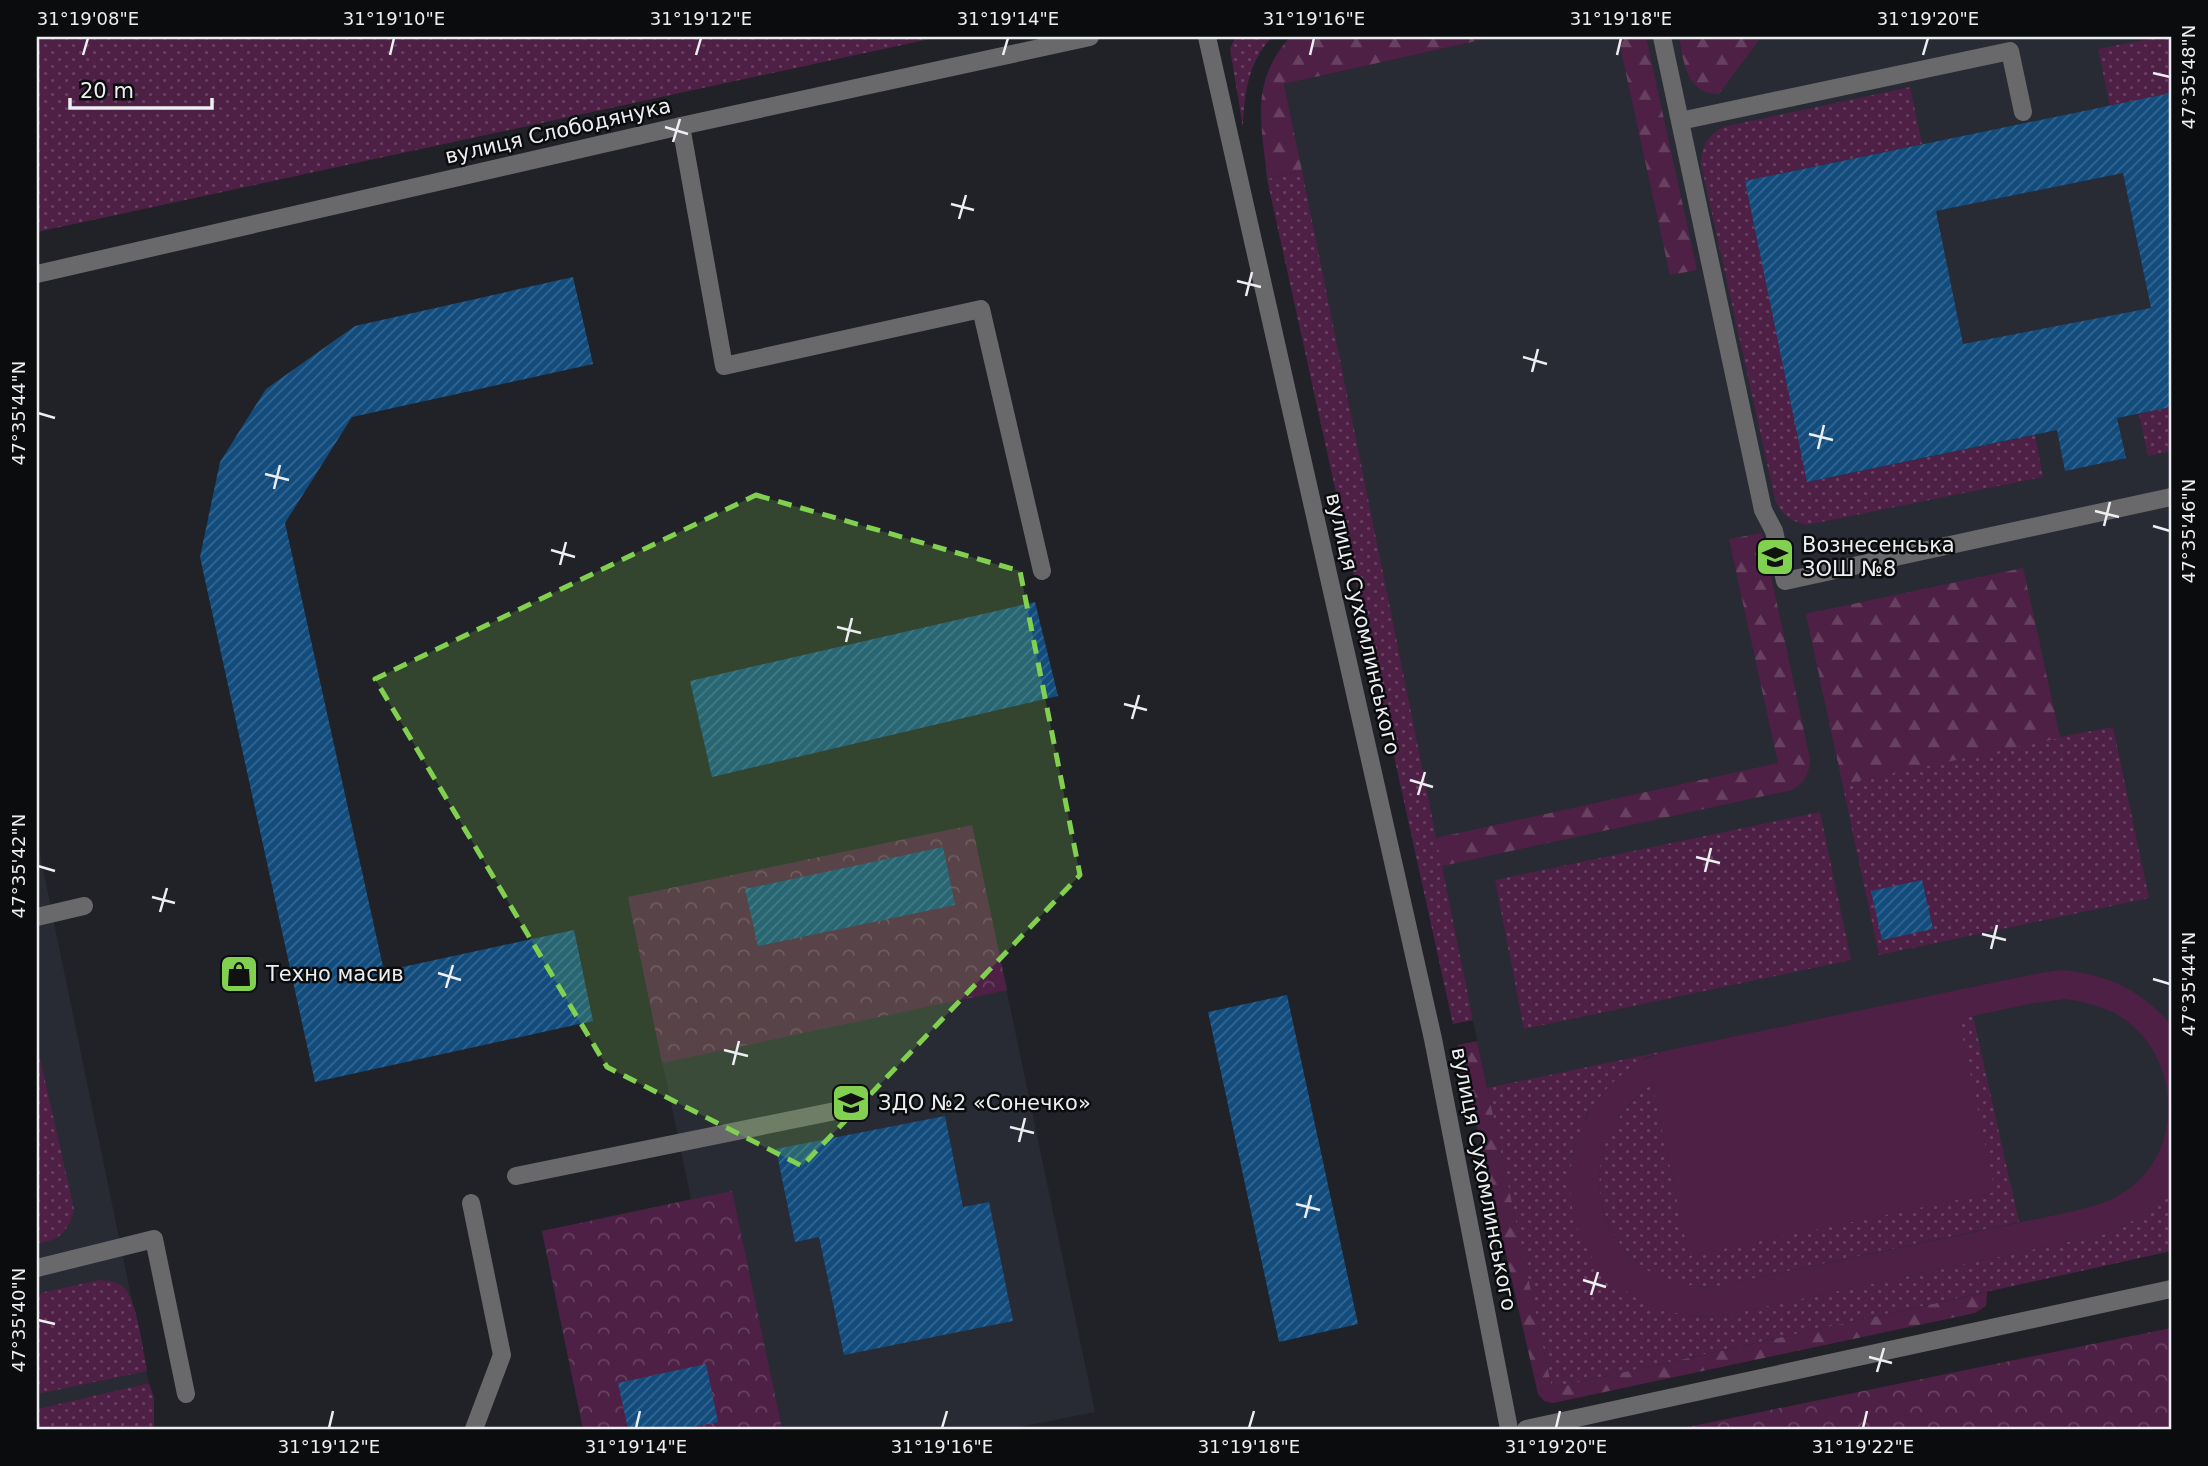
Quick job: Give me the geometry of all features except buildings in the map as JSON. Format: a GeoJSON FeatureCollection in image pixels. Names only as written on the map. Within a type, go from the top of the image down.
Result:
{"type":"FeatureCollection","features":[{"type":"Feature","properties":{"kind":"street","name":"вулиця Слободянука"},"geometry":{"type":"LineString","coordinates":[[37,274],[681,126],[1090,37]]}},
{"type":"Feature","properties":{"kind":"street","name":"вулиця Сухомлинського"},"geometry":{"type":"LineString","coordinates":[[1207,37],[1433,1039],[1509,1429]]}},
{"type":"Feature","properties":{"kind":"street"},"geometry":{"type":"LineString","coordinates":[[1662,37],[1763,510],[1774,531],[1785,581],[2171,497]]}},
{"type":"Feature","properties":{"kind":"street"},"geometry":{"type":"LineString","coordinates":[[1680,121],[2010,51],[2022,112]]}},
{"type":"Feature","properties":{"kind":"street"},"geometry":{"type":"LineString","coordinates":[[681,126],[724,366],[981,309],[1042,571]]}},
{"type":"Feature","properties":{"kind":"street"},"geometry":{"type":"LineString","coordinates":[[37,917],[84,906]]}},
{"type":"Feature","properties":{"kind":"street"},"geometry":{"type":"LineString","coordinates":[[516,1176],[840,1110]]}},
{"type":"Feature","properties":{"kind":"street"},"geometry":{"type":"LineString","coordinates":[[471,1203],[502,1355],[474,1429]]}},
{"type":"Feature","properties":{"kind":"street"},"geometry":{"type":"LineString","coordinates":[[37,1268],[154,1239],[186,1394]]}},
{"type":"Feature","properties":{"kind":"street"},"geometry":{"type":"LineString","coordinates":[[1526,1429],[2171,1289]]}},
{"type":"Feature","properties":{"kind":"highlighted area"},"geometry":{"type":"Polygon","coordinates":[[[756,495],[1020,571],[1080,875],[802,1166],[607,1067],[375,679],[756,495]]]}},
{"type":"Feature","properties":{"kind":"shaded area","name":"Вознесенська ЗОШ №8"},"geometry":{"type":"Polygon","coordinates":[[[1494,37],[2171,37],[2171,1251],[1552,1388],[1475,1031],[1284,84],[1494,37]]]}},
{"type":"Feature","properties":{"kind":"shaded area","name":"ЗДО №2 «Сонечко»"},"geometry":{"type":"Polygon","coordinates":[[[972,825],[1095,1412],[1010,1429],[583,1429],[542,1231],[691,1199],[628,897],[972,825]]]}},
{"type":"Feature","properties":{"kind":"shaded area"},"geometry":{"type":"Polygon","coordinates":[[[37,840],[149,1383],[37,1409],[37,840]]]}},
{"type":"Feature","properties":{"kind":"green space"},"geometry":{"type":"Polygon","coordinates":[[[41,37],[939,37],[37,232],[37,50],[41,37]]]}},
{"type":"Feature","properties":{"kind":"green space"},"geometry":{"type":"Polygon","coordinates":[[[1235,37],[1272,37],[1257,57],[1249,80],[1243,128],[1230,49],[1235,37]]]}},
{"type":"Feature","properties":{"kind":"green space"},"geometry":{"type":"Polygon","coordinates":[[[1290,37],[1494,37],[1284,84],[1302,171],[1267,179],[1261,121],[1263,88],[1277,54],[1290,37]]]}},
{"type":"Feature","properties":{"kind":"green space"},"geometry":{"type":"Polygon","coordinates":[[[1618,37],[1646,37],[1697,270],[1670,275],[1618,37]]]}},
{"type":"Feature","properties":{"kind":"green space"},"geometry":{"type":"Polygon","coordinates":[[[1679,37],[1761,37],[1719,94],[1708,93],[1693,83],[1685,66],[1679,37]]]}},
{"type":"Feature","properties":{"kind":"green space"},"geometry":{"type":"Polygon","coordinates":[[[2171,37],[2171,93],[2110,106],[2098,49],[2171,37]]]}},
{"type":"Feature","properties":{"kind":"green space"},"geometry":{"type":"Polygon","coordinates":[[[1910,87],[1922,144],[1745,181],[1808,482],[2035,435],[2043,477],[1806,525],[1785,515],[1774,495],[1701,164],[1703,152],[1709,138],[1723,127],[1910,87]]]}},
{"type":"Feature","properties":{"kind":"green space"},"geometry":{"type":"Polygon","coordinates":[[[1302,171],[1473,1020],[1453,1024],[1267,179],[1302,171]]]}},
{"type":"Feature","properties":{"kind":"green space"},"geometry":{"type":"Polygon","coordinates":[[[2171,407],[2171,451],[2148,456],[2139,414],[2171,407]]]}},
{"type":"Feature","properties":{"kind":"green space"},"geometry":{"type":"Polygon","coordinates":[[[1762,533],[1810,760],[1803,781],[1792,790],[1442,866],[1436,838],[1778,763],[1729,539],[1762,533]]]}},
{"type":"Feature","properties":{"kind":"green space"},"geometry":{"type":"Polygon","coordinates":[[[2023,568],[2060,737],[2113,727],[2149,898],[1879,955],[1806,614],[2023,568]]]}},
{"type":"Feature","properties":{"kind":"green space"},"geometry":{"type":"Polygon","coordinates":[[[2023,568],[2060,738],[1843,784],[1806,614],[2023,568]]]}},
{"type":"Feature","properties":{"kind":"green space"},"geometry":{"type":"Polygon","coordinates":[[[1820,812],[1851,960],[1524,1029],[1495,880],[1820,812]]]}},
{"type":"Feature","properties":{"kind":"green space"},"geometry":{"type":"Polygon","coordinates":[[[972,825],[1007,990],[662,1063],[628,897],[972,825]]]}},
{"type":"Feature","properties":{"kind":"green space"},"geometry":{"type":"Polygon","coordinates":[[[2061,970],[2108,980],[2148,1002],[2171,1025],[2171,1187],[2150,1209],[2133,1220],[2105,1234],[1716,1317],[1673,1312],[1648,1304],[1611,1280],[1586,1247],[1573,1210],[1571,1171],[1580,1132],[1599,1098],[1629,1069],[1669,1050],[2061,970]],[[2066,999],[1959,1019],[1995,1192],[1689,1256],[1652,1083],[1625,1110],[1606,1142],[1599,1183],[1608,1223],[1631,1257],[1647,1270],[1677,1283],[1713,1287],[2070,1212],[2094,1206],[2123,1193],[2147,1172],[2159,1153],[2166,1131],[2166,1086],[2160,1065],[2149,1044],[2127,1021],[2111,1011],[2066,999]]]}},
{"type":"Feature","properties":{"kind":"green space"},"geometry":{"type":"Polygon","coordinates":[[[1973,1016],[2019,1222],[1713,1287],[1683,1285],[1665,1280],[1646,1270],[1618,1240],[1608,1222],[1602,1202],[1599,1182],[1601,1161],[1606,1141],[1620,1116],[1652,1083],[1689,1255],[1958,1018],[1973,1016]]]}},
{"type":"Feature","properties":{"kind":"green space"},"geometry":{"type":"Polygon","coordinates":[[[1477,1041],[1552,1388],[1987,1292],[1986,1306],[1975,1313],[1553,1403],[1544,1401],[1538,1394],[1458,1045],[1477,1041]]]}},
{"type":"Feature","properties":{"kind":"green space"},"geometry":{"type":"Polygon","coordinates":[[[37,1045],[74,1209],[62,1234],[37,1243],[37,1045]]]}},
{"type":"Feature","properties":{"kind":"green space"},"geometry":{"type":"Polygon","coordinates":[[[1669,1050],[1647,1057],[1587,1114],[1572,1154],[1648,1304],[1693,1316],[1716,1317],[2105,1234],[2141,1215],[2171,1187],[2171,1251],[1552,1388],[1487,1088],[1669,1050]]]}},
{"type":"Feature","properties":{"kind":"green space"},"geometry":{"type":"Polygon","coordinates":[[[732,1191],[782,1429],[583,1429],[542,1231],[732,1191]]]}},
{"type":"Feature","properties":{"kind":"green space"},"geometry":{"type":"Polygon","coordinates":[[[100,1280],[122,1286],[132,1301],[147,1371],[37,1394],[37,1296],[44,1292],[100,1280]]]}},
{"type":"Feature","properties":{"kind":"green space"},"geometry":{"type":"Polygon","coordinates":[[[2171,1328],[2171,1429],[1678,1429],[2171,1328]]]}},
{"type":"Feature","properties":{"kind":"green space"},"geometry":{"type":"Polygon","coordinates":[[[149,1383],[154,1398],[154,1427],[163,1429],[37,1429],[37,1409],[149,1383]]]}},
{"type":"Feature","properties":{"kind":"place","name":"Вознесенська ЗОШ №8"},"geometry":{"type":"Point","coordinates":[1775,557]}},
{"type":"Feature","properties":{"kind":"place","name":"Техно масив"},"geometry":{"type":"Point","coordinates":[239,974]}},
{"type":"Feature","properties":{"kind":"place","name":"ЗДО №2 «Сонечко»"},"geometry":{"type":"Point","coordinates":[851,1103]}}]}
